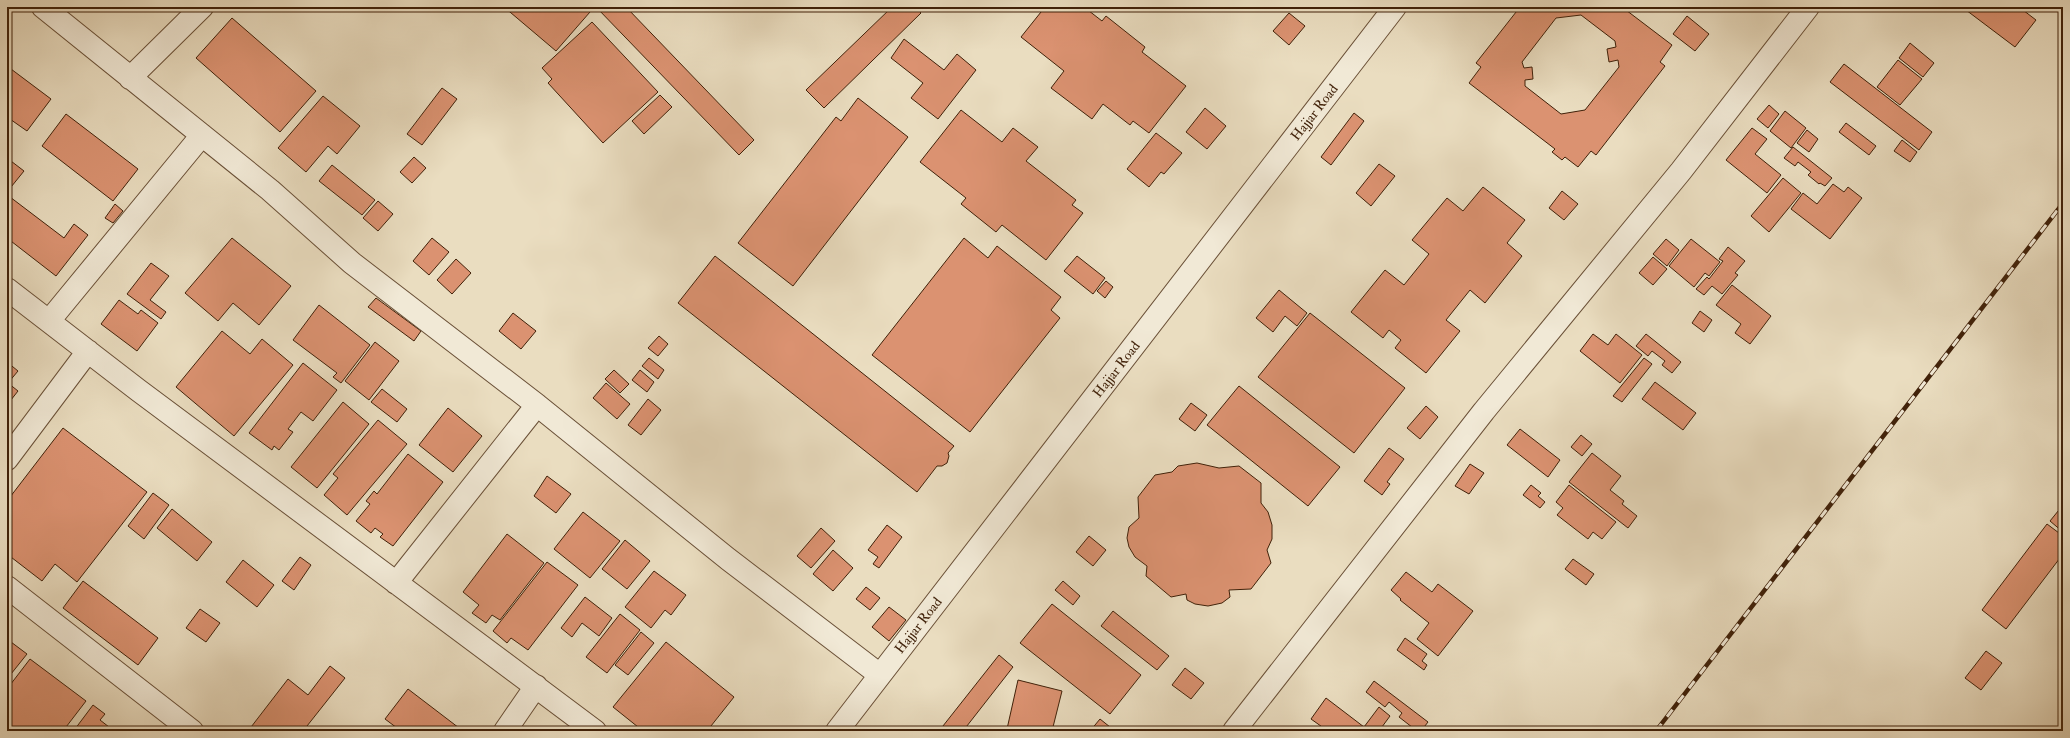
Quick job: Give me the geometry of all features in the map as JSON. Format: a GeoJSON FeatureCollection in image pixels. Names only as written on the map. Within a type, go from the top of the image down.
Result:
{"type":"FeatureCollection","features":[{"type":"Feature","properties":{"kind":"street"},"geometry":{"type":"LineString","coordinates":[[44,7],[270,190],[352,263],[537,405],[728,559],[880,674]]}},
{"type":"Feature","properties":{"kind":"street"},"geometry":{"type":"LineString","coordinates":[[130,78],[202,7]]}},
{"type":"Feature","properties":{"kind":"street","name":"Hajjar Road"},"geometry":{"type":"LineString","coordinates":[[837,731],[1395,7]]}},
{"type":"Feature","properties":{"kind":"street"},"geometry":{"type":"LineString","coordinates":[[1234,731],[1484,411],[1681,171],[1808,7]]}},
{"type":"Feature","properties":{"kind":"street"},"geometry":{"type":"LineString","coordinates":[[49,321],[202,135]]}},
{"type":"Feature","properties":{"kind":"street"},"geometry":{"type":"LineString","coordinates":[[7,289],[396,583],[595,731]]}},
{"type":"Feature","properties":{"kind":"street"},"geometry":{"type":"LineString","coordinates":[[7,458],[88,351]]}},
{"type":"Feature","properties":{"kind":"street"},"geometry":{"type":"LineString","coordinates":[[396,583],[537,405]]}},
{"type":"Feature","properties":{"kind":"street"},"geometry":{"type":"LineString","coordinates":[[7,587],[192,731]]}},
{"type":"Feature","properties":{"kind":"street"},"geometry":{"type":"LineString","coordinates":[[505,731],[536,686]]}},
{"type":"Feature","properties":{"kind":"building"},"geometry":{"type":"Polygon","coordinates":[[[504,7],[585,7],[590,12],[556,51],[504,7]]]}},
{"type":"Feature","properties":{"kind":"building"},"geometry":{"type":"Polygon","coordinates":[[[596,7],[626,7],[754,140],[739,155],[596,7]]]}},
{"type":"Feature","properties":{"kind":"building"},"geometry":{"type":"Polygon","coordinates":[[[892,7],[915,7],[921,13],[824,108],[806,90],[892,7]]]}},
{"type":"Feature","properties":{"kind":"building"},"geometry":{"type":"Polygon","coordinates":[[[1045,7],[1084,7],[1102,21],[1106,16],[1145,47],[1142,52],[1186,86],[1149,133],[1133,121],[1130,125],[1103,104],[1092,119],[1051,88],[1064,71],[1021,37],[1045,7]]]}},
{"type":"Feature","properties":{"kind":"building"},"geometry":{"type":"Polygon","coordinates":[[[1520,7],[1622,7],[1672,45],[1660,62],[1665,66],[1596,155],[1591,151],[1578,167],[1565,157],[1562,160],[1552,152],[1555,149],[1469,83],[1481,67],[1476,63],[1520,7]],[[1581,15],[1556,18],[1522,62],[1524,68],[1532,67],[1533,79],[1525,80],[1525,86],[1561,114],[1585,110],[1619,67],[1618,60],[1609,62],[1607,49],[1616,47],[1615,41],[1581,15]]]}},
{"type":"Feature","properties":{"kind":"building"},"geometry":{"type":"Polygon","coordinates":[[[1962,7],[2019,7],[2036,20],[2015,47],[1962,7]]]}},
{"type":"Feature","properties":{"kind":"building"},"geometry":{"type":"Polygon","coordinates":[[[1289,13],[1305,26],[1289,45],[1273,31],[1289,13]]]}},
{"type":"Feature","properties":{"kind":"building"},"geometry":{"type":"Polygon","coordinates":[[[1687,16],[1709,34],[1695,51],[1673,34],[1687,16]]]}},
{"type":"Feature","properties":{"kind":"building"},"geometry":{"type":"Polygon","coordinates":[[[232,18],[316,91],[280,132],[196,58],[232,18]]]}},
{"type":"Feature","properties":{"kind":"building"},"geometry":{"type":"Polygon","coordinates":[[[592,22],[658,92],[603,143],[548,83],[552,79],[542,68],[592,22]]]}},
{"type":"Feature","properties":{"kind":"building"},"geometry":{"type":"Polygon","coordinates":[[[904,39],[944,70],[957,54],[976,70],[938,119],[911,98],[923,83],[891,58],[904,39]]]}},
{"type":"Feature","properties":{"kind":"building"},"geometry":{"type":"Polygon","coordinates":[[[1910,43],[1934,63],[1923,77],[1899,58],[1910,43]]]}},
{"type":"Feature","properties":{"kind":"building"},"geometry":{"type":"Polygon","coordinates":[[[1898,60],[1922,79],[1900,105],[1877,87],[1898,60]]]}},
{"type":"Feature","properties":{"kind":"building"},"geometry":{"type":"Polygon","coordinates":[[[1844,64],[1932,132],[1919,150],[1830,82],[1844,64]]]}},
{"type":"Feature","properties":{"kind":"building"},"geometry":{"type":"Polygon","coordinates":[[[7,66],[51,99],[27,131],[7,117],[7,66]]]}},
{"type":"Feature","properties":{"kind":"building"},"geometry":{"type":"Polygon","coordinates":[[[442,88],[457,99],[422,145],[407,134],[442,88]]]}},
{"type":"Feature","properties":{"kind":"building"},"geometry":{"type":"Polygon","coordinates":[[[660,95],[672,107],[644,134],[632,121],[660,95]]]}},
{"type":"Feature","properties":{"kind":"building"},"geometry":{"type":"Polygon","coordinates":[[[323,96],[360,126],[337,154],[328,146],[306,172],[278,148],[323,96]]]}},
{"type":"Feature","properties":{"kind":"building"},"geometry":{"type":"Polygon","coordinates":[[[858,98],[908,137],[793,286],[738,243],[836,117],[841,121],[858,98]]]}},
{"type":"Feature","properties":{"kind":"building"},"geometry":{"type":"Polygon","coordinates":[[[1769,105],[1779,114],[1768,128],[1757,119],[1769,105]]]}},
{"type":"Feature","properties":{"kind":"building"},"geometry":{"type":"Polygon","coordinates":[[[1205,108],[1226,126],[1207,149],[1186,132],[1205,108]]]}},
{"type":"Feature","properties":{"kind":"building"},"geometry":{"type":"Polygon","coordinates":[[[961,110],[1002,142],[1013,128],[1038,147],[1026,161],[1076,200],[1072,205],[1083,213],[1046,260],[1002,225],[996,232],[961,204],[966,198],[920,162],[961,110]]]}},
{"type":"Feature","properties":{"kind":"building"},"geometry":{"type":"Polygon","coordinates":[[[1785,111],[1806,128],[1791,148],[1770,131],[1785,111]]]}},
{"type":"Feature","properties":{"kind":"building"},"geometry":{"type":"Polygon","coordinates":[[[1354,113],[1364,121],[1331,165],[1321,157],[1354,113]]]}},
{"type":"Feature","properties":{"kind":"building"},"geometry":{"type":"Polygon","coordinates":[[[66,114],[138,169],[113,201],[42,146],[66,114]]]}},
{"type":"Feature","properties":{"kind":"building"},"geometry":{"type":"Polygon","coordinates":[[[1846,123],[1876,146],[1869,155],[1839,132],[1846,123]]]}},
{"type":"Feature","properties":{"kind":"building"},"geometry":{"type":"Polygon","coordinates":[[[1752,128],[1767,139],[1755,154],[1781,175],[1767,193],[1726,160],[1752,128]]]}},
{"type":"Feature","properties":{"kind":"building"},"geometry":{"type":"Polygon","coordinates":[[[1807,130],[1818,139],[1809,152],[1797,143],[1807,130]]]}},
{"type":"Feature","properties":{"kind":"building"},"geometry":{"type":"Polygon","coordinates":[[[1156,133],[1182,153],[1164,174],[1161,172],[1149,187],[1127,169],[1156,133]]]}},
{"type":"Feature","properties":{"kind":"building"},"geometry":{"type":"Polygon","coordinates":[[[1902,140],[1917,152],[1910,162],[1894,151],[1902,140]]]}},
{"type":"Feature","properties":{"kind":"building"},"geometry":{"type":"Polygon","coordinates":[[[1793,147],[1832,178],[1825,186],[1820,183],[1819,184],[1808,175],[1811,172],[1798,162],[1795,166],[1784,158],[1793,147]]]}},
{"type":"Feature","properties":{"kind":"building"},"geometry":{"type":"Polygon","coordinates":[[[414,157],[426,168],[412,183],[400,172],[414,157]]]}},
{"type":"Feature","properties":{"kind":"building"},"geometry":{"type":"Polygon","coordinates":[[[7,158],[24,171],[7,192],[7,158]]]}},
{"type":"Feature","properties":{"kind":"building"},"geometry":{"type":"Polygon","coordinates":[[[1379,164],[1395,176],[1371,206],[1356,193],[1379,164]]]}},
{"type":"Feature","properties":{"kind":"building"},"geometry":{"type":"Polygon","coordinates":[[[332,165],[375,200],[362,215],[319,181],[332,165]]]}},
{"type":"Feature","properties":{"kind":"building"},"geometry":{"type":"Polygon","coordinates":[[[1783,178],[1801,193],[1769,232],[1751,216],[1783,178]]]}},
{"type":"Feature","properties":{"kind":"building"},"geometry":{"type":"Polygon","coordinates":[[[1833,184],[1844,192],[1848,187],[1862,198],[1830,239],[1791,209],[1803,193],[1817,204],[1833,184]]]}},
{"type":"Feature","properties":{"kind":"building"},"geometry":{"type":"Polygon","coordinates":[[[1483,187],[1525,220],[1507,243],[1522,256],[1485,303],[1470,290],[1446,320],[1460,331],[1426,373],[1395,348],[1401,340],[1389,330],[1383,338],[1351,312],[1385,270],[1404,285],[1429,254],[1412,240],[1447,198],[1463,211],[1483,187]]]}},
{"type":"Feature","properties":{"kind":"building"},"geometry":{"type":"Polygon","coordinates":[[[1562,191],[1578,204],[1564,220],[1549,208],[1562,191]]]}},
{"type":"Feature","properties":{"kind":"building"},"geometry":{"type":"Polygon","coordinates":[[[10,197],[64,238],[74,224],[88,235],[56,276],[7,238],[7,201],[10,197]]]}},
{"type":"Feature","properties":{"kind":"building"},"geometry":{"type":"Polygon","coordinates":[[[378,201],[393,214],[378,231],[363,218],[378,201]]]}},
{"type":"Feature","properties":{"kind":"building"},"geometry":{"type":"Polygon","coordinates":[[[115,204],[123,211],[113,223],[105,218],[115,204]]]}},
{"type":"Feature","properties":{"kind":"building"},"geometry":{"type":"Polygon","coordinates":[[[232,238],[291,286],[259,325],[233,303],[218,321],[185,293],[232,238]]]}},
{"type":"Feature","properties":{"kind":"building"},"geometry":{"type":"Polygon","coordinates":[[[432,238],[449,252],[429,275],[413,261],[432,238]]]}},
{"type":"Feature","properties":{"kind":"building"},"geometry":{"type":"Polygon","coordinates":[[[964,238],[988,258],[997,246],[1061,297],[1051,310],[1060,318],[970,432],[872,355],[964,238]]]}},
{"type":"Feature","properties":{"kind":"building"},"geometry":{"type":"Polygon","coordinates":[[[1666,239],[1679,250],[1667,266],[1653,254],[1666,239]]]}},
{"type":"Feature","properties":{"kind":"building"},"geometry":{"type":"Polygon","coordinates":[[[1691,239],[1720,262],[1709,276],[1705,273],[1694,287],[1669,266],[1691,239]]]}},
{"type":"Feature","properties":{"kind":"building"},"geometry":{"type":"Polygon","coordinates":[[[1728,247],[1745,261],[1735,273],[1738,275],[1722,294],[1712,286],[1704,295],[1696,289],[1707,277],[1709,279],[1723,261],[1719,259],[1728,247]]]}},
{"type":"Feature","properties":{"kind":"building"},"geometry":{"type":"Polygon","coordinates":[[[715,256],[954,446],[948,453],[949,456],[947,463],[942,466],[937,466],[917,492],[678,303],[715,256]]]}},
{"type":"Feature","properties":{"kind":"building"},"geometry":{"type":"Polygon","coordinates":[[[1077,256],[1105,278],[1093,294],[1064,271],[1077,256]]]}},
{"type":"Feature","properties":{"kind":"building"},"geometry":{"type":"Polygon","coordinates":[[[1653,257],[1667,269],[1653,285],[1639,273],[1653,257]]]}},
{"type":"Feature","properties":{"kind":"building"},"geometry":{"type":"Polygon","coordinates":[[[456,259],[471,273],[452,294],[437,280],[456,259]]]}},
{"type":"Feature","properties":{"kind":"building"},"geometry":{"type":"Polygon","coordinates":[[[151,263],[169,276],[150,300],[166,312],[161,319],[127,294],[151,263]]]}},
{"type":"Feature","properties":{"kind":"building"},"geometry":{"type":"Polygon","coordinates":[[[1106,281],[1113,287],[1105,298],[1097,291],[1106,281]]]}},
{"type":"Feature","properties":{"kind":"building"},"geometry":{"type":"Polygon","coordinates":[[[1732,285],[1771,316],[1750,344],[1735,333],[1741,324],[1716,305],[1732,285]]]}},
{"type":"Feature","properties":{"kind":"building"},"geometry":{"type":"Polygon","coordinates":[[[1279,290],[1307,313],[1297,326],[1285,316],[1273,332],[1256,318],[1279,290]]]}},
{"type":"Feature","properties":{"kind":"building"},"geometry":{"type":"Polygon","coordinates":[[[376,298],[421,331],[414,341],[368,307],[376,298]]]}},
{"type":"Feature","properties":{"kind":"building"},"geometry":{"type":"Polygon","coordinates":[[[119,300],[138,314],[141,310],[158,323],[137,351],[101,324],[119,300]]]}},
{"type":"Feature","properties":{"kind":"building"},"geometry":{"type":"Polygon","coordinates":[[[319,305],[370,345],[341,383],[333,377],[337,373],[293,340],[319,305]]]}},
{"type":"Feature","properties":{"kind":"building"},"geometry":{"type":"Polygon","coordinates":[[[1700,311],[1712,320],[1704,332],[1692,323],[1700,311]]]}},
{"type":"Feature","properties":{"kind":"building"},"geometry":{"type":"Polygon","coordinates":[[[513,313],[536,331],[521,349],[499,331],[513,313]]]}},
{"type":"Feature","properties":{"kind":"building"},"geometry":{"type":"Polygon","coordinates":[[[1310,313],[1405,388],[1354,453],[1258,377],[1310,313]]]}},
{"type":"Feature","properties":{"kind":"building"},"geometry":{"type":"Polygon","coordinates":[[[222,331],[250,354],[262,339],[293,365],[234,436],[176,387],[222,331]]]}},
{"type":"Feature","properties":{"kind":"building"},"geometry":{"type":"Polygon","coordinates":[[[1593,334],[1608,345],[1616,334],[1642,355],[1620,383],[1580,351],[1593,334]]]}},
{"type":"Feature","properties":{"kind":"building"},"geometry":{"type":"Polygon","coordinates":[[[1646,334],[1681,362],[1672,373],[1662,365],[1665,361],[1652,351],[1648,356],[1636,346],[1646,334]]]}},
{"type":"Feature","properties":{"kind":"building"},"geometry":{"type":"Polygon","coordinates":[[[659,336],[668,344],[658,356],[648,348],[659,336]]]}},
{"type":"Feature","properties":{"kind":"building"},"geometry":{"type":"Polygon","coordinates":[[[375,342],[399,361],[369,400],[345,381],[375,342]]]}},
{"type":"Feature","properties":{"kind":"building"},"geometry":{"type":"Polygon","coordinates":[[[649,358],[664,370],[658,379],[642,366],[649,358]]]}},
{"type":"Feature","properties":{"kind":"building"},"geometry":{"type":"Polygon","coordinates":[[[1644,358],[1652,364],[1622,402],[1613,396],[1644,358]]]}},
{"type":"Feature","properties":{"kind":"building"},"geometry":{"type":"Polygon","coordinates":[[[7,362],[18,371],[8,383],[18,391],[7,405],[7,362]]]}},
{"type":"Feature","properties":{"kind":"building"},"geometry":{"type":"Polygon","coordinates":[[[303,363],[337,390],[313,421],[301,412],[288,429],[293,432],[279,450],[274,446],[272,450],[249,433],[303,363]]]}},
{"type":"Feature","properties":{"kind":"building"},"geometry":{"type":"Polygon","coordinates":[[[614,370],[629,384],[620,393],[605,379],[614,370]]]}},
{"type":"Feature","properties":{"kind":"building"},"geometry":{"type":"Polygon","coordinates":[[[640,370],[654,382],[647,392],[632,380],[640,370]]]}},
{"type":"Feature","properties":{"kind":"building"},"geometry":{"type":"Polygon","coordinates":[[[1655,382],[1696,413],[1683,430],[1642,399],[1655,382]]]}},
{"type":"Feature","properties":{"kind":"building"},"geometry":{"type":"Polygon","coordinates":[[[606,383],[630,404],[617,419],[593,398],[606,383]]]}},
{"type":"Feature","properties":{"kind":"building"},"geometry":{"type":"Polygon","coordinates":[[[1239,386],[1340,467],[1308,506],[1207,425],[1239,386]]]}},
{"type":"Feature","properties":{"kind":"building"},"geometry":{"type":"Polygon","coordinates":[[[382,389],[407,409],[397,422],[371,402],[382,389]]]}},
{"type":"Feature","properties":{"kind":"building"},"geometry":{"type":"Polygon","coordinates":[[[648,399],[661,410],[641,435],[628,425],[648,399]]]}},
{"type":"Feature","properties":{"kind":"building"},"geometry":{"type":"Polygon","coordinates":[[[343,402],[369,424],[317,488],[291,467],[343,402]]]}},
{"type":"Feature","properties":{"kind":"building"},"geometry":{"type":"Polygon","coordinates":[[[1191,403],[1207,415],[1195,431],[1179,419],[1191,403]]]}},
{"type":"Feature","properties":{"kind":"building"},"geometry":{"type":"Polygon","coordinates":[[[1426,406],[1438,417],[1420,439],[1407,428],[1426,406]]]}},
{"type":"Feature","properties":{"kind":"building"},"geometry":{"type":"Polygon","coordinates":[[[448,408],[482,436],[453,472],[419,445],[448,408]]]}},
{"type":"Feature","properties":{"kind":"building"},"geometry":{"type":"Polygon","coordinates":[[[378,420],[407,444],[347,515],[324,495],[338,478],[333,474],[378,420]]]}},
{"type":"Feature","properties":{"kind":"building"},"geometry":{"type":"Polygon","coordinates":[[[63,428],[147,492],[77,582],[55,564],[42,581],[7,554],[7,501],[63,428]]]}},
{"type":"Feature","properties":{"kind":"building"},"geometry":{"type":"Polygon","coordinates":[[[1520,429],[1560,460],[1548,477],[1507,445],[1520,429]]]}},
{"type":"Feature","properties":{"kind":"building"},"geometry":{"type":"Polygon","coordinates":[[[1581,435],[1592,444],[1582,456],[1571,447],[1581,435]]]}},
{"type":"Feature","properties":{"kind":"building"},"geometry":{"type":"Polygon","coordinates":[[[1389,448],[1404,459],[1387,482],[1390,484],[1382,495],[1364,481],[1389,448]]]}},
{"type":"Feature","properties":{"kind":"building"},"geometry":{"type":"Polygon","coordinates":[[[1592,453],[1621,476],[1610,490],[1624,501],[1622,504],[1637,516],[1628,528],[1569,482],[1592,453]]]}},
{"type":"Feature","properties":{"kind":"building"},"geometry":{"type":"Polygon","coordinates":[[[408,454],[443,482],[393,546],[380,537],[383,534],[375,528],[371,533],[356,521],[370,504],[366,501],[374,491],[377,494],[408,454]]]}},
{"type":"Feature","properties":{"kind":"building"},"geometry":{"type":"Polygon","coordinates":[[[1197,463],[1219,468],[1239,466],[1261,483],[1261,503],[1268,512],[1272,525],[1272,539],[1267,550],[1271,563],[1251,589],[1229,590],[1230,597],[1222,603],[1208,606],[1195,604],[1187,600],[1186,594],[1171,597],[1146,576],[1147,566],[1135,557],[1129,547],[1127,538],[1129,527],[1139,518],[1138,497],[1155,475],[1172,472],[1178,466],[1197,463]]]}},
{"type":"Feature","properties":{"kind":"building"},"geometry":{"type":"Polygon","coordinates":[[[1470,464],[1484,473],[1469,494],[1455,486],[1470,464]]]}},
{"type":"Feature","properties":{"kind":"building"},"geometry":{"type":"Polygon","coordinates":[[[547,476],[571,494],[556,513],[534,496],[547,476]]]}},
{"type":"Feature","properties":{"kind":"building"},"geometry":{"type":"Polygon","coordinates":[[[1531,485],[1541,493],[1538,496],[1545,502],[1540,508],[1523,495],[1531,485]]]}},
{"type":"Feature","properties":{"kind":"building"},"geometry":{"type":"Polygon","coordinates":[[[1569,485],[1616,522],[1602,539],[1593,532],[1588,539],[1557,515],[1563,508],[1556,502],[1569,485]]]}},
{"type":"Feature","properties":{"kind":"building"},"geometry":{"type":"Polygon","coordinates":[[[153,493],[169,505],[144,539],[128,526],[153,493]]]}},
{"type":"Feature","properties":{"kind":"building"},"geometry":{"type":"Polygon","coordinates":[[[2063,505],[2063,532],[2050,521],[2063,505]]]}},
{"type":"Feature","properties":{"kind":"building"},"geometry":{"type":"Polygon","coordinates":[[[172,509],[212,542],[197,561],[157,528],[172,509]]]}},
{"type":"Feature","properties":{"kind":"building"},"geometry":{"type":"Polygon","coordinates":[[[583,512],[620,541],[590,578],[554,549],[583,512]]]}},
{"type":"Feature","properties":{"kind":"building"},"geometry":{"type":"Polygon","coordinates":[[[2047,524],[2063,536],[2063,554],[2006,629],[1982,610],[2047,524]]]}},
{"type":"Feature","properties":{"kind":"building"},"geometry":{"type":"Polygon","coordinates":[[[887,525],[902,537],[879,568],[873,564],[878,557],[868,550],[887,525]]]}},
{"type":"Feature","properties":{"kind":"building"},"geometry":{"type":"Polygon","coordinates":[[[821,528],[835,541],[811,568],[797,556],[821,528]]]}},
{"type":"Feature","properties":{"kind":"building"},"geometry":{"type":"Polygon","coordinates":[[[507,534],[544,563],[500,620],[492,615],[486,623],[472,613],[479,605],[463,592],[507,534]]]}},
{"type":"Feature","properties":{"kind":"building"},"geometry":{"type":"Polygon","coordinates":[[[1089,536],[1106,550],[1093,566],[1076,552],[1089,536]]]}},
{"type":"Feature","properties":{"kind":"building"},"geometry":{"type":"Polygon","coordinates":[[[625,540],[650,561],[627,589],[602,569],[625,540]]]}},
{"type":"Feature","properties":{"kind":"building"},"geometry":{"type":"Polygon","coordinates":[[[833,550],[853,568],[833,591],[813,574],[833,550]]]}},
{"type":"Feature","properties":{"kind":"building"},"geometry":{"type":"Polygon","coordinates":[[[300,557],[311,565],[294,590],[282,581],[300,557]]]}},
{"type":"Feature","properties":{"kind":"building"},"geometry":{"type":"Polygon","coordinates":[[[1573,559],[1594,574],[1586,585],[1565,569],[1573,559]]]}},
{"type":"Feature","properties":{"kind":"building"},"geometry":{"type":"Polygon","coordinates":[[[243,560],[274,585],[257,607],[226,582],[243,560]]]}},
{"type":"Feature","properties":{"kind":"building"},"geometry":{"type":"Polygon","coordinates":[[[547,562],[578,585],[528,650],[511,638],[507,643],[493,631],[547,562]]]}},
{"type":"Feature","properties":{"kind":"building"},"geometry":{"type":"Polygon","coordinates":[[[654,571],[686,595],[671,615],[665,610],[651,628],[625,607],[654,571]]]}},
{"type":"Feature","properties":{"kind":"building"},"geometry":{"type":"Polygon","coordinates":[[[1406,572],[1432,592],[1438,584],[1473,611],[1438,656],[1417,639],[1429,623],[1400,600],[1401,599],[1391,590],[1406,572]]]}},
{"type":"Feature","properties":{"kind":"building"},"geometry":{"type":"Polygon","coordinates":[[[83,581],[158,638],[138,665],[63,608],[83,581]]]}},
{"type":"Feature","properties":{"kind":"building"},"geometry":{"type":"Polygon","coordinates":[[[1063,581],[1080,596],[1073,605],[1055,590],[1063,581]]]}},
{"type":"Feature","properties":{"kind":"building"},"geometry":{"type":"Polygon","coordinates":[[[866,587],[880,598],[870,610],[856,599],[866,587]]]}},
{"type":"Feature","properties":{"kind":"building"},"geometry":{"type":"Polygon","coordinates":[[[585,597],[612,618],[599,636],[582,623],[572,637],[561,628],[585,597]]]}},
{"type":"Feature","properties":{"kind":"building"},"geometry":{"type":"Polygon","coordinates":[[[1052,604],[1141,675],[1110,714],[1020,643],[1052,604]]]}},
{"type":"Feature","properties":{"kind":"building"},"geometry":{"type":"Polygon","coordinates":[[[889,607],[906,620],[889,641],[872,627],[889,607]]]}},
{"type":"Feature","properties":{"kind":"building"},"geometry":{"type":"Polygon","coordinates":[[[200,609],[220,623],[206,642],[186,628],[200,609]]]}},
{"type":"Feature","properties":{"kind":"building"},"geometry":{"type":"Polygon","coordinates":[[[1113,611],[1169,656],[1157,670],[1101,626],[1113,611]]]}},
{"type":"Feature","properties":{"kind":"building"},"geometry":{"type":"Polygon","coordinates":[[[620,614],[640,630],[607,673],[586,657],[620,614]]]}},
{"type":"Feature","properties":{"kind":"building"},"geometry":{"type":"Polygon","coordinates":[[[641,632],[654,643],[628,675],[615,665],[641,632]]]}},
{"type":"Feature","properties":{"kind":"building"},"geometry":{"type":"Polygon","coordinates":[[[1405,638],[1427,654],[1422,661],[1427,665],[1424,670],[1397,650],[1405,638]]]}},
{"type":"Feature","properties":{"kind":"building"},"geometry":{"type":"Polygon","coordinates":[[[7,639],[27,654],[11,674],[7,671],[7,639]]]}},
{"type":"Feature","properties":{"kind":"building"},"geometry":{"type":"Polygon","coordinates":[[[666,642],[734,697],[707,731],[643,731],[613,707],[666,642]]]}},
{"type":"Feature","properties":{"kind":"building"},"geometry":{"type":"Polygon","coordinates":[[[1986,651],[2002,663],[1981,690],[1965,678],[1986,651]]]}},
{"type":"Feature","properties":{"kind":"building"},"geometry":{"type":"Polygon","coordinates":[[[999,655],[1013,667],[963,731],[939,731],[999,655]]]}},
{"type":"Feature","properties":{"kind":"building"},"geometry":{"type":"Polygon","coordinates":[[[30,659],[86,701],[63,731],[7,731],[7,689],[30,659]]]}},
{"type":"Feature","properties":{"kind":"building"},"geometry":{"type":"Polygon","coordinates":[[[330,666],[345,678],[307,726],[313,731],[248,731],[288,679],[308,695],[330,666]]]}},
{"type":"Feature","properties":{"kind":"building"},"geometry":{"type":"Polygon","coordinates":[[[1185,668],[1204,683],[1191,699],[1172,685],[1185,668]]]}},
{"type":"Feature","properties":{"kind":"building"},"geometry":{"type":"Polygon","coordinates":[[[1018,680],[1062,691],[1052,731],[1015,731],[1007,729],[1018,680]]]}},
{"type":"Feature","properties":{"kind":"building"},"geometry":{"type":"Polygon","coordinates":[[[1374,681],[1428,722],[1421,731],[1417,731],[1399,717],[1402,713],[1389,702],[1385,707],[1366,692],[1374,681]]]}},
{"type":"Feature","properties":{"kind":"building"},"geometry":{"type":"Polygon","coordinates":[[[408,689],[463,731],[401,731],[385,719],[408,689]]]}},
{"type":"Feature","properties":{"kind":"building"},"geometry":{"type":"Polygon","coordinates":[[[1326,698],[1364,727],[1379,707],[1390,716],[1379,731],[1324,731],[1325,729],[1311,719],[1326,698]]]}},
{"type":"Feature","properties":{"kind":"building"},"geometry":{"type":"Polygon","coordinates":[[[93,705],[105,714],[100,720],[109,727],[106,731],[97,731],[94,729],[92,731],[77,731],[75,729],[93,705]]]}},
{"type":"Feature","properties":{"kind":"building"},"geometry":{"type":"Polygon","coordinates":[[[1100,719],[1115,731],[1090,731],[1100,719]]]}},
{"type":"Feature","properties":{"kind":"railway"},"geometry":{"type":"LineString","coordinates":[[1656,731],[2063,203]]}}]}
